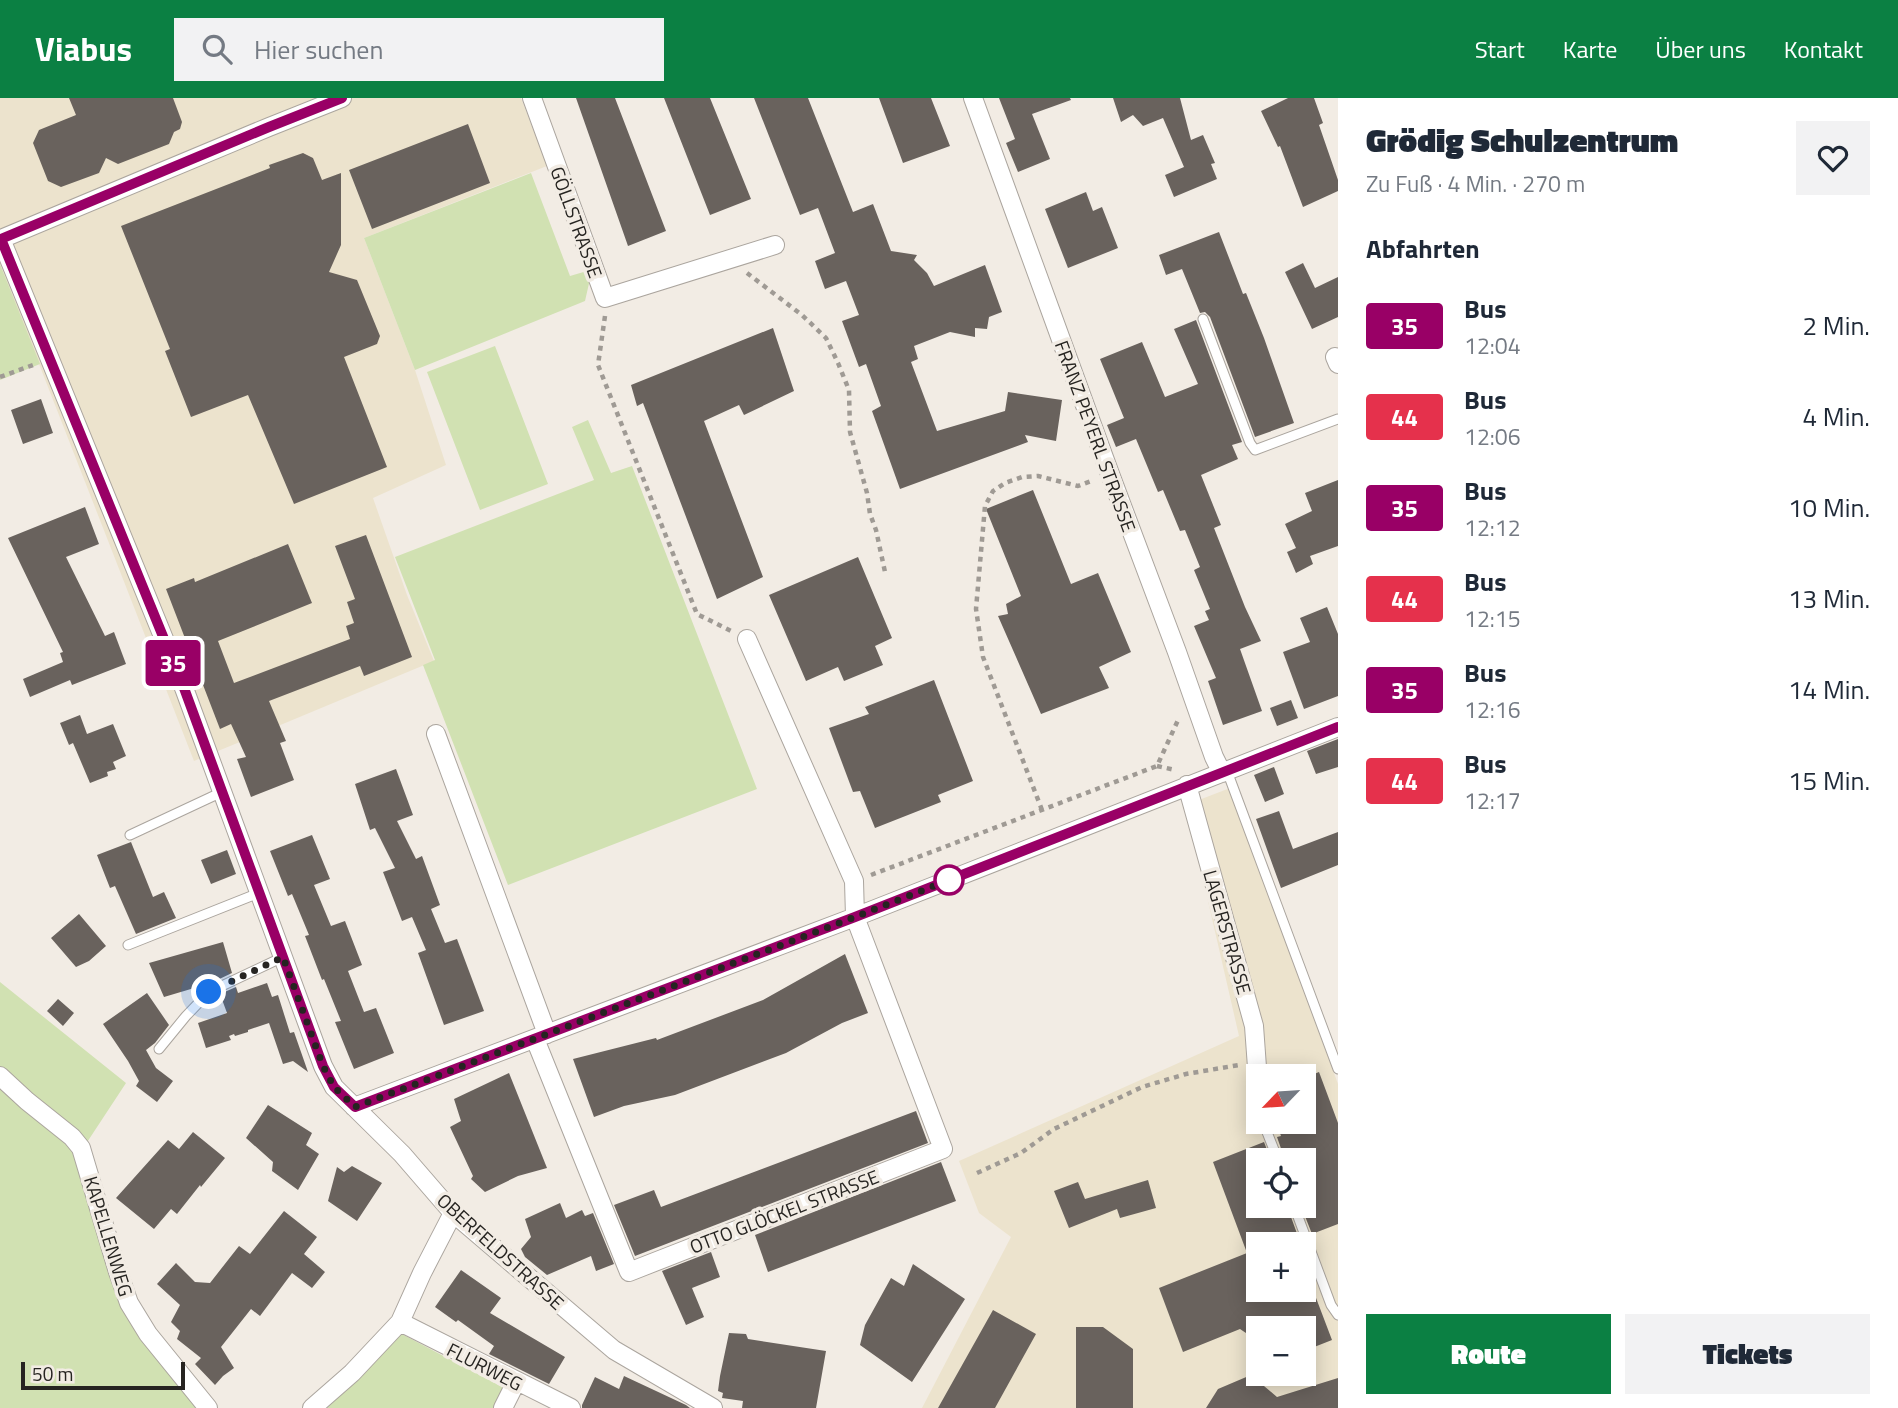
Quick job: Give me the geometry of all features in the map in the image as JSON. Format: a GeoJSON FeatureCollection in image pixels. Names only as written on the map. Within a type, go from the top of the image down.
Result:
{"type":"FeatureCollection","features":[{"type":"Feature","properties":{"kind":"street"},"geometry":{"type":"LineString","coordinates":[[1,239],[342,98]]}},
{"type":"Feature","properties":{"kind":"street","name":"GÖLLSTRASSE"},"geometry":{"type":"LineString","coordinates":[[532,98],[605,298],[775,245]]}},
{"type":"Feature","properties":{"kind":"street","name":"FRANZ PEYERL STRASSE"},"geometry":{"type":"LineString","coordinates":[[973,98],[1214,757],[1224,772]]}},
{"type":"Feature","properties":{"kind":"street","name":"OBERFELDSTRASSE"},"geometry":{"type":"LineString","coordinates":[[1,239],[184,688],[323,1066],[334,1087],[402,1154],[453,1213],[614,1350],[713,1408]]}},
{"type":"Feature","properties":{"kind":"street","name":"OTTO GLÖCKEL STRASSE"},"geometry":{"type":"LineString","coordinates":[[436,734],[541,1036],[629,1272],[943,1149],[855,917],[855,881],[747,639]]}},
{"type":"Feature","properties":{"kind":"street"},"geometry":{"type":"LineString","coordinates":[[355,1107],[855,917],[1338,727]]}},
{"type":"Feature","properties":{"kind":"street","name":"LAGERSTRASSE"},"geometry":{"type":"LineString","coordinates":[[1187,785],[1254,1026],[1257,1062]]}},
{"type":"Feature","properties":{"kind":"street","name":"KAPELLENWEG"},"geometry":{"type":"LineString","coordinates":[[0,1076],[81,1148],[129,1303],[148,1334],[208,1408]]}},
{"type":"Feature","properties":{"kind":"street"},"geometry":{"type":"LineString","coordinates":[[312,1408],[352,1373],[400,1322],[453,1213]]}},
{"type":"Feature","properties":{"kind":"street","name":"FLURWEG"},"geometry":{"type":"LineString","coordinates":[[400,1322],[571,1408]]}},
{"type":"Feature","properties":{"kind":"street"},"geometry":{"type":"LineString","coordinates":[[503,1408],[516,1382]]}},
{"type":"Feature","properties":{"kind":"lane"},"geometry":{"type":"LineString","coordinates":[[1203,318],[1255,450],[1338,419]]}},
{"type":"Feature","properties":{"kind":"lane"},"geometry":{"type":"LineString","coordinates":[[1224,772],[1338,1069]]}},
{"type":"Feature","properties":{"kind":"lane"},"geometry":{"type":"LineString","coordinates":[[131,835],[222,792]]}},
{"type":"Feature","properties":{"kind":"lane"},"geometry":{"type":"LineString","coordinates":[[128,945],[259,893]]}},
{"type":"Feature","properties":{"kind":"lane"},"geometry":{"type":"LineString","coordinates":[[159,1049],[209,992],[283,957]]}},
{"type":"Feature","properties":{"kind":"lane"},"geometry":{"type":"LineString","coordinates":[[1298,1218],[1331,1305],[1338,1315]]}},
{"type":"Feature","properties":{"kind":"path"},"geometry":{"type":"LineString","coordinates":[[729,259],[802,315],[826,338],[849,390],[850,432],[885,572]]}},
{"type":"Feature","properties":{"kind":"path"},"geometry":{"type":"LineString","coordinates":[[605,298],[605,317],[597,365],[697,614],[747,639]]}},
{"type":"Feature","properties":{"kind":"path"},"geometry":{"type":"LineString","coordinates":[[0,377],[50,358]]}},
{"type":"Feature","properties":{"kind":"path"},"geometry":{"type":"LineString","coordinates":[[1042,810],[983,657],[976,609],[985,506],[993,491],[1022,477],[1038,476],[1077,486],[1110,474]]}},
{"type":"Feature","properties":{"kind":"path"},"geometry":{"type":"LineString","coordinates":[[855,881],[1157,766],[1179,717]]}},
{"type":"Feature","properties":{"kind":"path"},"geometry":{"type":"LineString","coordinates":[[977,1173],[1020,1153],[1054,1129],[1142,1087],[1186,1074],[1257,1062]]}},
{"type":"Feature","properties":{"kind":"shaded area"},"geometry":{"type":"Polygon","coordinates":[[[0,98],[521,98],[547,166],[364,238],[415,370],[446,465],[373,498],[407,595],[434,661],[194,761],[0,264],[0,98]]]}},
{"type":"Feature","properties":{"kind":"shaded area"},"geometry":{"type":"Polygon","coordinates":[[[1230,788],[1338,1084],[1338,1408],[922,1408],[1011,1237],[979,1213],[959,1161],[1239,1036],[1186,805],[1230,788]]]}},
{"type":"Feature","properties":{"kind":"green space"},"geometry":{"type":"Polygon","coordinates":[[[531,173],[570,276],[587,271],[590,279],[585,301],[415,370],[364,238],[531,173]]]}},
{"type":"Feature","properties":{"kind":"green space"},"geometry":{"type":"Polygon","coordinates":[[[0,264],[40,364],[0,380],[0,264]]]}},
{"type":"Feature","properties":{"kind":"green space"},"geometry":{"type":"Polygon","coordinates":[[[495,346],[548,484],[480,510],[427,372],[495,346]]]}},
{"type":"Feature","properties":{"kind":"green space"},"geometry":{"type":"Polygon","coordinates":[[[588,420],[611,473],[632,466],[757,789],[508,885],[423,665],[435,660],[395,557],[594,480],[572,427],[588,420]]]}},
{"type":"Feature","properties":{"kind":"green space"},"geometry":{"type":"Polygon","coordinates":[[[0,982],[126,1083],[76,1159],[119,1294],[202,1408],[0,1408],[0,982]]]}},
{"type":"Feature","properties":{"kind":"green space"},"geometry":{"type":"Polygon","coordinates":[[[398,1332],[504,1388],[496,1408],[305,1408],[398,1332]]]}},
{"type":"Feature","properties":{"kind":"building"},"geometry":{"type":"Polygon","coordinates":[[[69,98],[173,98],[182,122],[169,144],[118,164],[106,158],[99,173],[61,187],[48,181],[33,143],[39,130],[76,115],[69,98]]]}},
{"type":"Feature","properties":{"kind":"building"},"geometry":{"type":"Polygon","coordinates":[[[576,98],[615,98],[666,231],[628,246],[576,98]]]}},
{"type":"Feature","properties":{"kind":"building"},"geometry":{"type":"Polygon","coordinates":[[[664,98],[710,98],[751,199],[710,215],[664,98]]]}},
{"type":"Feature","properties":{"kind":"building"},"geometry":{"type":"Polygon","coordinates":[[[754,98],[808,98],[853,212],[873,204],[891,251],[917,255],[914,260],[927,273],[934,286],[985,265],[1002,312],[989,317],[987,329],[975,328],[975,337],[950,332],[914,346],[918,359],[911,362],[937,431],[1005,411],[1008,392],[1062,400],[1056,441],[1025,435],[1028,442],[900,489],[872,411],[881,406],[866,364],[859,367],[842,321],[859,315],[846,281],[825,289],[815,261],[835,253],[818,208],[800,215],[754,98]]]}},
{"type":"Feature","properties":{"kind":"building"},"geometry":{"type":"Polygon","coordinates":[[[879,98],[931,98],[950,146],[903,163],[879,98]]]}},
{"type":"Feature","properties":{"kind":"building"},"geometry":{"type":"Polygon","coordinates":[[[999,98],[1070,98],[1071,100],[1032,114],[1050,159],[1018,172],[1006,143],[1015,139],[999,98]]]}},
{"type":"Feature","properties":{"kind":"building"},"geometry":{"type":"Polygon","coordinates":[[[1113,98],[1180,98],[1191,140],[1203,135],[1215,163],[1211,164],[1217,179],[1174,197],[1165,175],[1184,167],[1163,118],[1143,126],[1133,115],[1121,122],[1113,98]]]}},
{"type":"Feature","properties":{"kind":"building"},"geometry":{"type":"Polygon","coordinates":[[[1288,98],[1314,98],[1323,123],[1319,125],[1338,180],[1338,191],[1303,207],[1280,146],[1278,147],[1261,111],[1288,98]]]}},
{"type":"Feature","properties":{"kind":"building"},"geometry":{"type":"Polygon","coordinates":[[[468,124],[490,183],[372,229],[349,170],[468,124]]]}},
{"type":"Feature","properties":{"kind":"building"},"geometry":{"type":"Polygon","coordinates":[[[303,153],[313,158],[322,180],[341,173],[341,245],[329,272],[357,280],[380,336],[377,344],[344,357],[387,467],[294,504],[248,395],[191,417],[165,351],[170,349],[121,226],[303,153]]]}},
{"type":"Feature","properties":{"kind":"building"},"geometry":{"type":"Polygon","coordinates":[[[1086,192],[1093,211],[1102,207],[1118,248],[1068,268],[1045,209],[1086,192]]]}},
{"type":"Feature","properties":{"kind":"building"},"geometry":{"type":"Polygon","coordinates":[[[1219,232],[1243,294],[1246,293],[1264,338],[1294,423],[1255,437],[1210,317],[1205,312],[1200,313],[1182,269],[1166,275],[1159,255],[1219,232]]]}},
{"type":"Feature","properties":{"kind":"building"},"geometry":{"type":"Polygon","coordinates":[[[1303,263],[1315,288],[1338,277],[1338,317],[1312,329],[1285,272],[1303,263]]]}},
{"type":"Feature","properties":{"kind":"building"},"geometry":{"type":"Polygon","coordinates":[[[1196,320],[1242,442],[1232,445],[1238,459],[1201,475],[1221,525],[1214,528],[1261,641],[1240,649],[1262,711],[1223,725],[1208,681],[1216,678],[1194,626],[1209,620],[1205,611],[1210,609],[1194,570],[1200,567],[1185,530],[1180,531],[1163,490],[1158,492],[1136,439],[1116,447],[1107,425],[1124,418],[1100,359],[1142,342],[1165,397],[1198,384],[1174,329],[1196,320]]]}},
{"type":"Feature","properties":{"kind":"building"},"geometry":{"type":"Polygon","coordinates":[[[773,328],[794,391],[744,415],[739,405],[704,421],[763,577],[717,599],[643,403],[637,406],[631,385],[773,328]]]}},
{"type":"Feature","properties":{"kind":"building"},"geometry":{"type":"Polygon","coordinates":[[[41,399],[53,433],[23,444],[11,410],[41,399]]]}},
{"type":"Feature","properties":{"kind":"building"},"geometry":{"type":"Polygon","coordinates":[[[1338,480],[1338,546],[1310,556],[1313,564],[1296,573],[1287,552],[1296,548],[1285,524],[1312,511],[1305,493],[1338,480]]]}},
{"type":"Feature","properties":{"kind":"building"},"geometry":{"type":"Polygon","coordinates":[[[1033,490],[1071,584],[1098,573],[1131,652],[1099,667],[1109,688],[1041,714],[998,616],[1008,614],[1006,604],[1021,596],[986,509],[1033,490]]]}},
{"type":"Feature","properties":{"kind":"building"},"geometry":{"type":"Polygon","coordinates":[[[85,507],[99,544],[66,557],[105,636],[114,632],[126,664],[72,685],[70,680],[30,697],[23,679],[63,662],[60,653],[63,652],[8,538],[85,507]]]}},
{"type":"Feature","properties":{"kind":"building"},"geometry":{"type":"Polygon","coordinates":[[[366,535],[412,657],[364,676],[360,666],[269,701],[286,741],[280,743],[294,780],[251,797],[237,759],[246,757],[231,724],[220,729],[166,589],[194,578],[195,582],[288,544],[312,603],[218,641],[234,683],[350,639],[346,626],[354,623],[347,602],[355,599],[335,546],[366,535]]]}},
{"type":"Feature","properties":{"kind":"building"},"geometry":{"type":"Polygon","coordinates":[[[858,557],[892,638],[875,646],[883,665],[844,681],[838,667],[806,681],[769,595],[858,557]]]}},
{"type":"Feature","properties":{"kind":"building"},"geometry":{"type":"Polygon","coordinates":[[[1327,607],[1338,634],[1338,696],[1304,709],[1283,652],[1310,642],[1300,618],[1327,607]]]}},
{"type":"Feature","properties":{"kind":"building"},"geometry":{"type":"Polygon","coordinates":[[[934,680],[973,781],[938,795],[941,802],[875,828],[860,791],[853,792],[829,728],[869,714],[865,707],[934,680]]]}},
{"type":"Feature","properties":{"kind":"building"},"geometry":{"type":"Polygon","coordinates":[[[1291,700],[1298,718],[1277,726],[1270,708],[1291,700]]]}},
{"type":"Feature","properties":{"kind":"building"},"geometry":{"type":"Polygon","coordinates":[[[80,715],[87,734],[113,724],[126,756],[113,762],[116,769],[107,772],[108,776],[90,783],[73,743],[69,745],[60,723],[80,715]]]}},
{"type":"Feature","properties":{"kind":"building"},"geometry":{"type":"Polygon","coordinates":[[[1338,739],[1338,767],[1316,774],[1307,751],[1338,739]]]}},
{"type":"Feature","properties":{"kind":"building"},"geometry":{"type":"Polygon","coordinates":[[[1274,767],[1284,794],[1265,802],[1254,775],[1274,767]]]}},
{"type":"Feature","properties":{"kind":"building"},"geometry":{"type":"Polygon","coordinates":[[[396,769],[413,815],[397,821],[416,859],[422,856],[440,905],[431,909],[445,943],[457,939],[484,1011],[444,1025],[418,953],[426,950],[412,917],[402,921],[383,872],[395,868],[375,828],[370,830],[355,784],[396,769]]]}},
{"type":"Feature","properties":{"kind":"building"},"geometry":{"type":"Polygon","coordinates":[[[1279,811],[1293,849],[1338,832],[1338,865],[1281,888],[1256,819],[1279,811]]]}},
{"type":"Feature","properties":{"kind":"building"},"geometry":{"type":"Polygon","coordinates":[[[312,835],[330,879],[314,885],[331,926],[345,921],[362,965],[348,971],[364,1012],[376,1008],[394,1053],[354,1069],[335,1022],[341,1021],[305,936],[309,935],[292,894],[288,896],[270,851],[312,835]]]}},
{"type":"Feature","properties":{"kind":"building"},"geometry":{"type":"Polygon","coordinates":[[[131,842],[153,897],[164,892],[176,918],[136,934],[115,886],[110,888],[97,855],[131,842]]]}},
{"type":"Feature","properties":{"kind":"building"},"geometry":{"type":"Polygon","coordinates":[[[227,850],[236,874],[211,884],[201,860],[227,850]]]}},
{"type":"Feature","properties":{"kind":"building"},"geometry":{"type":"Polygon","coordinates":[[[79,914],[106,946],[89,961],[76,967],[51,938],[79,914]]]}},
{"type":"Feature","properties":{"kind":"building"},"geometry":{"type":"Polygon","coordinates":[[[223,942],[232,973],[211,983],[164,997],[149,963],[223,942]]]}},
{"type":"Feature","properties":{"kind":"building"},"geometry":{"type":"Polygon","coordinates":[[[845,954],[868,1013],[842,1023],[786,1053],[675,1095],[624,1106],[594,1117],[573,1059],[656,1038],[657,1040],[763,1000],[845,954]]]}},
{"type":"Feature","properties":{"kind":"building"},"geometry":{"type":"Polygon","coordinates":[[[267,983],[272,997],[278,995],[290,1033],[294,1032],[308,1072],[293,1061],[283,1064],[269,1023],[248,1032],[235,1036],[234,1034],[229,1036],[231,1040],[206,1048],[198,1023],[227,1013],[220,994],[236,987],[238,993],[267,983]]]}},
{"type":"Feature","properties":{"kind":"building"},"geometry":{"type":"Polygon","coordinates":[[[147,993],[169,1025],[146,1050],[156,1068],[173,1081],[157,1102],[136,1086],[139,1081],[103,1024],[147,993]]]}},
{"type":"Feature","properties":{"kind":"building"},"geometry":{"type":"Polygon","coordinates":[[[58,999],[74,1013],[63,1026],[47,1011],[58,999]]]}},
{"type":"Feature","properties":{"kind":"building"},"geometry":{"type":"Polygon","coordinates":[[[1319,1072],[1338,1123],[1338,1224],[1316,1232],[1311,1232],[1306,1218],[1316,1218],[1316,1148],[1281,1148],[1277,1137],[1280,1134],[1316,1134],[1316,1073],[1319,1072]]]}},
{"type":"Feature","properties":{"kind":"building"},"geometry":{"type":"Polygon","coordinates":[[[509,1073],[547,1168],[518,1176],[485,1192],[471,1179],[473,1176],[450,1127],[461,1121],[454,1099],[509,1073]]]}},
{"type":"Feature","properties":{"kind":"building"},"geometry":{"type":"Polygon","coordinates":[[[268,1105],[312,1133],[306,1145],[319,1154],[298,1190],[272,1171],[273,1162],[246,1138],[268,1105]]]}},
{"type":"Feature","properties":{"kind":"building"},"geometry":{"type":"Polygon","coordinates":[[[916,1111],[928,1143],[635,1256],[614,1205],[654,1190],[661,1207],[916,1111]]]}},
{"type":"Feature","properties":{"kind":"building"},"geometry":{"type":"Polygon","coordinates":[[[193,1132],[225,1158],[177,1214],[171,1209],[154,1229],[116,1198],[168,1140],[179,1149],[193,1132]]]}},
{"type":"Feature","properties":{"kind":"building"},"geometry":{"type":"Polygon","coordinates":[[[1264,1142],[1266,1148],[1249,1148],[1264,1142]]]}},
{"type":"Feature","properties":{"kind":"building"},"geometry":{"type":"Polygon","coordinates":[[[1246,1149],[1246,1218],[1291,1218],[1296,1232],[1246,1232],[1246,1250],[1213,1162],[1246,1149]]]}},
{"type":"Feature","properties":{"kind":"building"},"geometry":{"type":"Polygon","coordinates":[[[941,1162],[956,1201],[768,1272],[755,1235],[941,1162]]]}},
{"type":"Feature","properties":{"kind":"building"},"geometry":{"type":"Polygon","coordinates":[[[352,1166],[382,1183],[357,1221],[328,1201],[337,1167],[344,1172],[352,1166]]]}},
{"type":"Feature","properties":{"kind":"building"},"geometry":{"type":"Polygon","coordinates":[[[1148,1180],[1156,1208],[1120,1218],[1117,1209],[1069,1228],[1054,1191],[1078,1182],[1085,1199],[1148,1180]]]}},
{"type":"Feature","properties":{"kind":"building"},"geometry":{"type":"Polygon","coordinates":[[[560,1203],[566,1218],[582,1210],[585,1216],[593,1213],[614,1264],[596,1271],[591,1256],[547,1275],[525,1257],[521,1249],[531,1237],[525,1219],[560,1203]]]}},
{"type":"Feature","properties":{"kind":"building"},"geometry":{"type":"Polygon","coordinates":[[[284,1211],[317,1237],[304,1254],[325,1272],[312,1288],[292,1273],[260,1316],[251,1309],[221,1347],[234,1368],[215,1385],[195,1364],[201,1358],[177,1339],[180,1331],[171,1322],[180,1305],[157,1284],[176,1263],[195,1282],[210,1283],[239,1246],[250,1254],[284,1211]]]}},
{"type":"Feature","properties":{"kind":"building"},"geometry":{"type":"Polygon","coordinates":[[[711,1252],[720,1277],[692,1288],[704,1317],[686,1325],[662,1271],[711,1252]]]}},
{"type":"Feature","properties":{"kind":"building"},"geometry":{"type":"Polygon","coordinates":[[[1246,1253],[1246,1302],[1316,1302],[1316,1298],[1332,1340],[1316,1346],[1316,1316],[1246,1316],[1246,1333],[1240,1329],[1183,1352],[1159,1288],[1246,1253]]]}},
{"type":"Feature","properties":{"kind":"building"},"geometry":{"type":"Polygon","coordinates":[[[913,1264],[965,1299],[912,1382],[860,1345],[865,1325],[891,1278],[904,1286],[913,1264]]]}},
{"type":"Feature","properties":{"kind":"building"},"geometry":{"type":"Polygon","coordinates":[[[461,1270],[501,1298],[490,1313],[565,1357],[549,1384],[489,1354],[494,1346],[435,1307],[461,1270]]]}},
{"type":"Feature","properties":{"kind":"building"},"geometry":{"type":"Polygon","coordinates":[[[993,1310],[1036,1334],[995,1408],[938,1408],[993,1310]]]}},
{"type":"Feature","properties":{"kind":"building"},"geometry":{"type":"Polygon","coordinates":[[[1076,1327],[1103,1327],[1133,1349],[1133,1408],[1076,1408],[1076,1327]]]}},
{"type":"Feature","properties":{"kind":"building"},"geometry":{"type":"Polygon","coordinates":[[[729,1333],[746,1334],[748,1339],[826,1351],[816,1408],[742,1408],[743,1401],[722,1398],[723,1393],[718,1391],[729,1333]]]}},
{"type":"Feature","properties":{"kind":"building"},"geometry":{"type":"Polygon","coordinates":[[[624,1376],[690,1408],[582,1408],[595,1377],[619,1389],[624,1376]]]}},
{"type":"Feature","properties":{"kind":"building"},"geometry":{"type":"Polygon","coordinates":[[[1246,1377],[1246,1386],[1264,1386],[1277,1397],[1338,1378],[1338,1408],[1206,1408],[1218,1389],[1246,1377]]]}},
{"type":"Feature","properties":{"kind":"bus line","name":"35"},"geometry":{"type":"LineString","coordinates":[[342,98],[1,239],[184,688],[323,1066],[334,1087],[355,1107],[855,917],[1338,727]]}},
{"type":"Feature","properties":{"kind":"route"},"geometry":{"type":"LineString","coordinates":[[209,992],[283,957],[323,1066],[334,1087],[355,1107],[949,880]]}}]}
